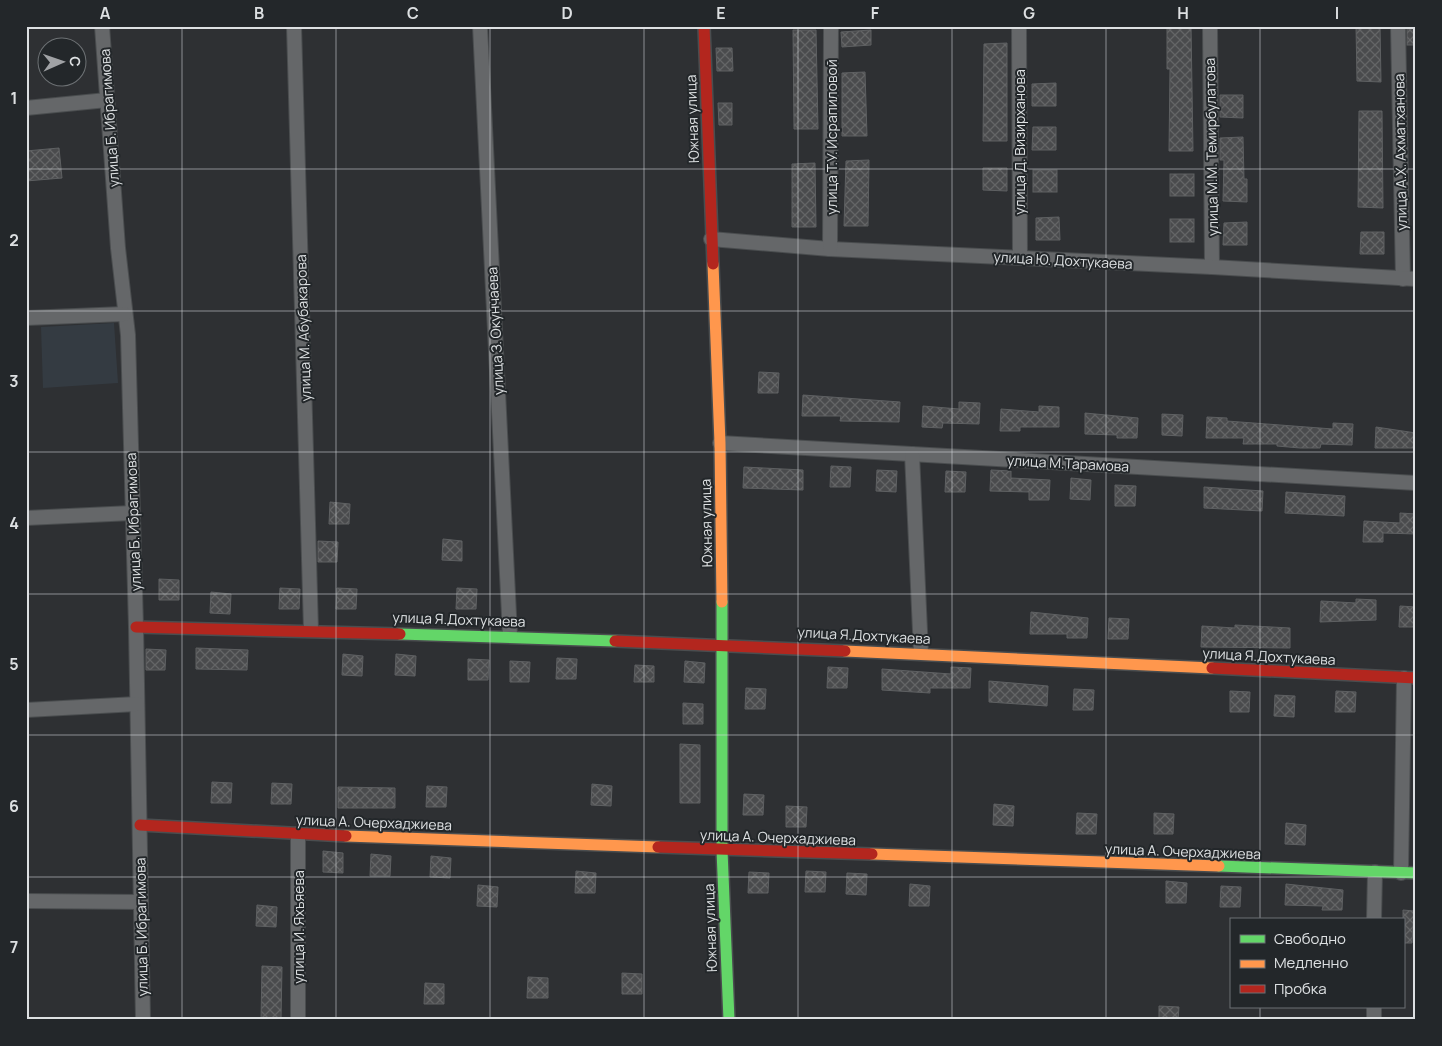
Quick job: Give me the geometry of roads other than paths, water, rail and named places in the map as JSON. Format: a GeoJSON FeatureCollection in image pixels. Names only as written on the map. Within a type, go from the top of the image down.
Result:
{"type":"FeatureCollection","features":[{"type":"Feature","properties":{"kind":"street","name":"улица Б. Ибрагимова"},"geometry":{"type":"LineString","coordinates":[[102,26],[124,314],[128,335],[136,627],[143,1020]]}},
{"type":"Feature","properties":{"kind":"street","name":"улица М. Абубакарова"},"geometry":{"type":"LineString","coordinates":[[294,26],[311,630]]}},
{"type":"Feature","properties":{"kind":"street","name":"улица З. Окунчаева"},"geometry":{"type":"LineString","coordinates":[[480,26],[510,635]]}},
{"type":"Feature","properties":{"kind":"street","name":"Южная улица"},"geometry":{"type":"LineString","coordinates":[[704,26],[720,444],[723,643],[722,850],[729,1020]]}},
{"type":"Feature","properties":{"kind":"street","name":"улица Т.У. Исрапиловой"},"geometry":{"type":"LineString","coordinates":[[830,249],[832,26]]}},
{"type":"Feature","properties":{"kind":"street","name":"улица Д. Визирханова"},"geometry":{"type":"LineString","coordinates":[[1019,26],[1020,257]]}},
{"type":"Feature","properties":{"kind":"street","name":"улица М.М. Темирбулатова"},"geometry":{"type":"LineString","coordinates":[[1210,26],[1212,267]]}},
{"type":"Feature","properties":{"kind":"street","name":"улица А.Х. Ахматханова"},"geometry":{"type":"LineString","coordinates":[[1398,26],[1409,279]]}},
{"type":"Feature","properties":{"kind":"street"},"geometry":{"type":"LineString","coordinates":[[26,108],[107,100]]}},
{"type":"Feature","properties":{"kind":"street","name":"улица Ю. Дохтукаева"},"geometry":{"type":"LineString","coordinates":[[711,239],[830,249],[1020,257],[1409,279]]}},
{"type":"Feature","properties":{"kind":"street"},"geometry":{"type":"LineString","coordinates":[[26,318],[124,314]]}},
{"type":"Feature","properties":{"kind":"street","name":"улица М.Тарамова"},"geometry":{"type":"LineString","coordinates":[[720,444],[1416,483]]}},
{"type":"Feature","properties":{"kind":"street"},"geometry":{"type":"LineString","coordinates":[[912,454],[921,653]]}},
{"type":"Feature","properties":{"kind":"street"},"geometry":{"type":"LineString","coordinates":[[26,518],[132,513]]}},
{"type":"Feature","properties":{"kind":"street","name":"улица Я.Дохтукаева"},"geometry":{"type":"LineString","coordinates":[[136,627],[510,635],[723,643],[1410,678]]}},
{"type":"Feature","properties":{"kind":"street"},"geometry":{"type":"LineString","coordinates":[[1401,872],[1410,678]]}},
{"type":"Feature","properties":{"kind":"street"},"geometry":{"type":"LineString","coordinates":[[26,710],[137,704]]}},
{"type":"Feature","properties":{"kind":"street","name":"улица А. Очерхаджиева"},"geometry":{"type":"LineString","coordinates":[[140,825],[298,834],[722,850],[1416,873]]}},
{"type":"Feature","properties":{"kind":"street","name":"улица И. Яхъяева"},"geometry":{"type":"LineString","coordinates":[[298,834],[298,1020]]}},
{"type":"Feature","properties":{"kind":"street"},"geometry":{"type":"LineString","coordinates":[[1374,918],[1375,872]]}},
{"type":"Feature","properties":{"kind":"street"},"geometry":{"type":"LineString","coordinates":[[26,901],[141,902]]}}]}
